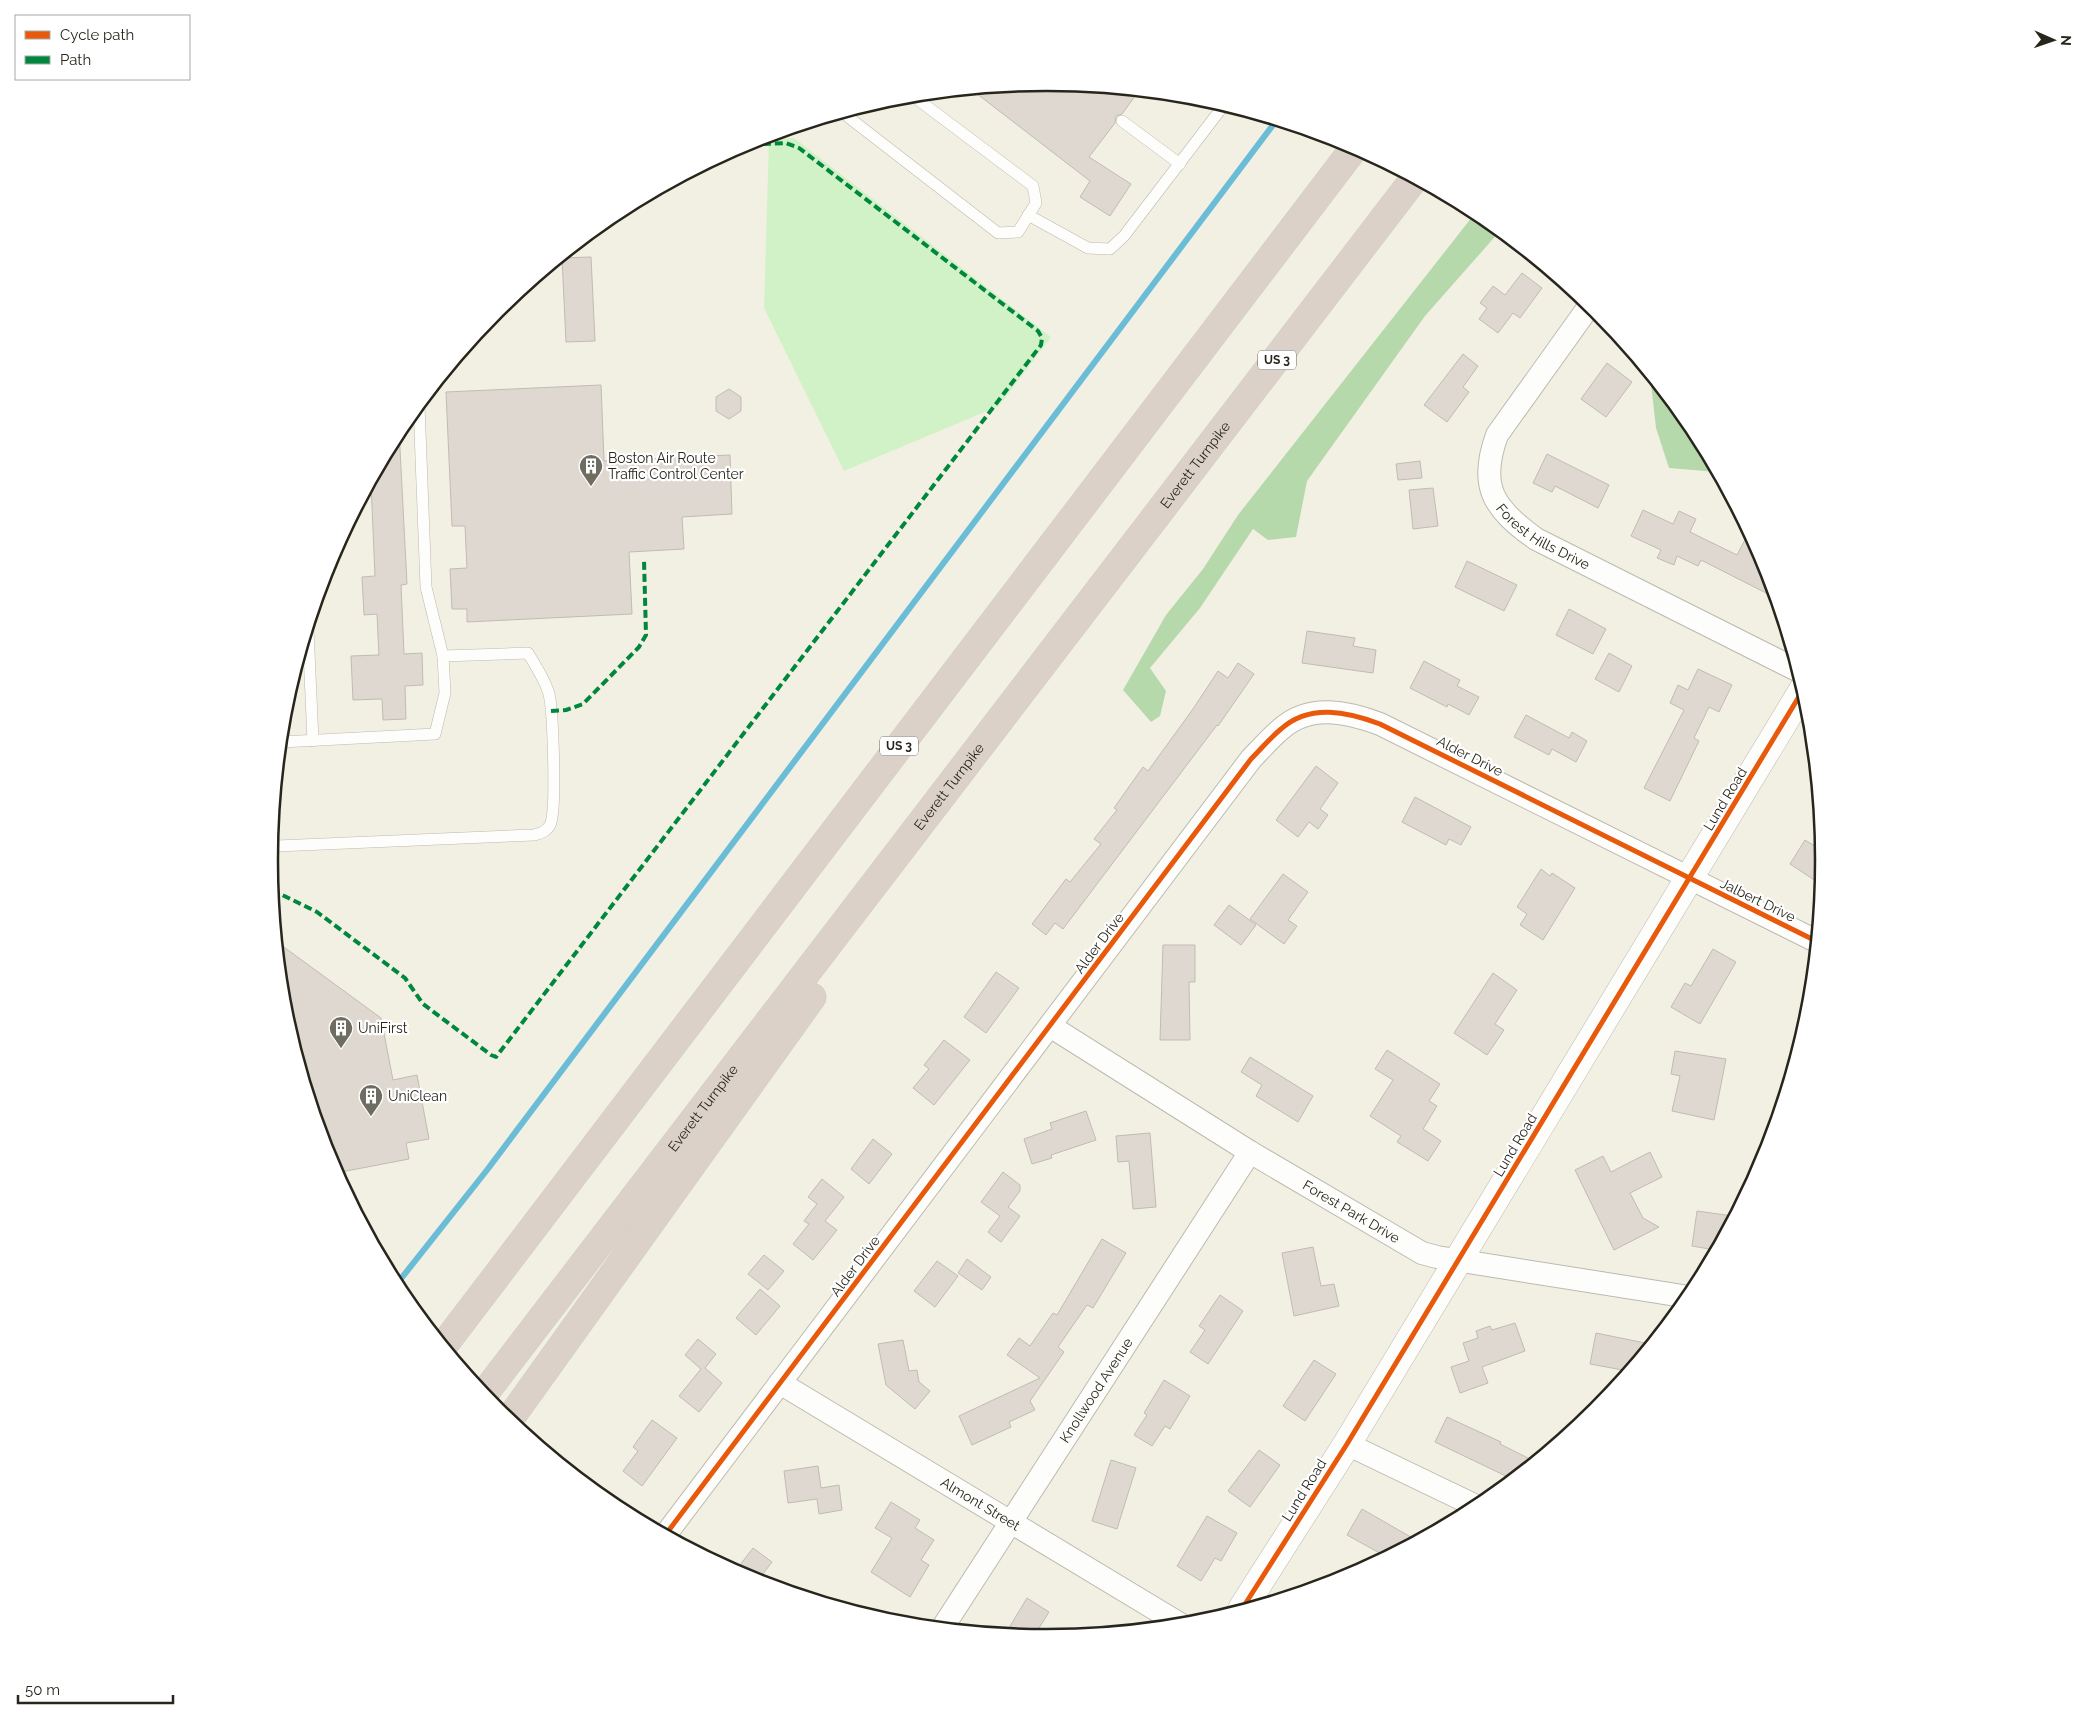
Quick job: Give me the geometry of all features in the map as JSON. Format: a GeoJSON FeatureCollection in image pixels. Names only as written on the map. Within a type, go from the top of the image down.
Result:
{"type":"FeatureCollection","features":[{"type":"Feature","properties":{"kind":"highway","name":"US 3"},"geometry":{"type":"LineString","coordinates":[[447,1341],[1350,154]]}},
{"type":"Feature","properties":{"kind":"highway","name":"Everett Turnpike"},"geometry":{"type":"LineString","coordinates":[[488,1388],[1140,541],[1411,183]]}},
{"type":"Feature","properties":{"kind":"highway"},"geometry":{"type":"LineString","coordinates":[[514,1414],[1140,541]]}},
{"type":"Feature","properties":{"kind":"street","name":"Forest Hills Drive"},"geometry":{"type":"LineString","coordinates":[[1585,312],[1496,435],[1488,457],[1489,482],[1498,505],[1515,524],[1536,538],[1790,666]]}},
{"type":"Feature","properties":{"kind":"street","name":"Lund Road"},"geometry":{"type":"LineString","coordinates":[[1246,1603],[1347,1444],[1798,699]]}},
{"type":"Feature","properties":{"kind":"street","name":"Alder Drive"},"geometry":{"type":"LineString","coordinates":[[669,1530],[1251,760],[1282,727],[1310,714],[1334,711],[1358,715],[1380,724],[1690,879]]}},
{"type":"Feature","properties":{"kind":"street","name":"Jalbert Drive"},"geometry":{"type":"LineString","coordinates":[[1690,879],[1811,939]]}},
{"type":"Feature","properties":{"kind":"street","name":"Forest Park Drive"},"geometry":{"type":"LineString","coordinates":[[1050,1026],[1250,1152],[1422,1253],[1457,1261],[1506,1266],[1680,1295]]}},
{"type":"Feature","properties":{"kind":"street","name":"Knollwood Avenue"},"geometry":{"type":"LineString","coordinates":[[946,1622],[1250,1152]]}},
{"type":"Feature","properties":{"kind":"street","name":"Almont Street"},"geometry":{"type":"LineString","coordinates":[[780,1383],[1170,1618]]}},
{"type":"Feature","properties":{"kind":"street"},"geometry":{"type":"LineString","coordinates":[[1347,1444],[1469,1502]]}},
{"type":"Feature","properties":{"kind":"lane"},"geometry":{"type":"LineString","coordinates":[[848,117],[998,234],[1018,232],[1036,204],[1033,186],[921,102]]}},
{"type":"Feature","properties":{"kind":"lane"},"geometry":{"type":"LineString","coordinates":[[1028,215],[1088,248],[1110,249],[1124,236],[1219,111]]}},
{"type":"Feature","properties":{"kind":"lane"},"geometry":{"type":"LineString","coordinates":[[1122,121],[1180,164]]}},
{"type":"Feature","properties":{"kind":"lane"},"geometry":{"type":"LineString","coordinates":[[287,742],[435,734],[445,693],[443,656],[426,587],[419,416]]}},
{"type":"Feature","properties":{"kind":"lane"},"geometry":{"type":"LineString","coordinates":[[309,646],[313,741]]}},
{"type":"Feature","properties":{"kind":"lane"},"geometry":{"type":"LineString","coordinates":[[278,845],[534,835],[544,832],[550,825],[554,812],[554,776],[550,696],[544,678],[528,653],[443,656]]}},
{"type":"Feature","properties":{"kind":"green space"},"geometry":{"type":"Polygon","coordinates":[[[782,138],[794,138],[1051,337],[999,406],[844,471],[764,308],[769,144],[782,138]]]}},
{"type":"Feature","properties":{"kind":"green space"},"geometry":{"type":"Polygon","coordinates":[[[1471,219],[1495,236],[1425,316],[1307,481],[1296,537],[1268,540],[1253,529],[1200,608],[1150,668],[1166,691],[1160,716],[1151,722],[1123,690],[1166,615],[1203,569],[1238,515],[1471,219]]]}},
{"type":"Feature","properties":{"kind":"green space"},"geometry":{"type":"Polygon","coordinates":[[[1651,386],[1686,433],[1709,471],[1669,468],[1656,428],[1651,386]]]}},
{"type":"Feature","properties":{"kind":"building"},"geometry":{"type":"Polygon","coordinates":[[[1046,91],[1135,97],[1122,114],[1116,116],[1115,123],[1089,157],[1131,184],[1110,216],[1080,197],[1090,181],[978,95],[1046,91]]]}},
{"type":"Feature","properties":{"kind":"building"},"geometry":{"type":"Polygon","coordinates":[[[591,257],[595,341],[566,342],[562,264],[570,258],[591,257]]]}},
{"type":"Feature","properties":{"kind":"building"},"geometry":{"type":"Polygon","coordinates":[[[1522,273],[1542,288],[1520,318],[1513,313],[1498,333],[1479,319],[1487,308],[1480,303],[1493,286],[1505,295],[1522,273]]]}},
{"type":"Feature","properties":{"kind":"building"},"geometry":{"type":"Polygon","coordinates":[[[1463,354],[1478,366],[1463,387],[1469,392],[1447,422],[1424,405],[1463,354]]]}},
{"type":"Feature","properties":{"kind":"building"},"geometry":{"type":"Polygon","coordinates":[[[1607,363],[1632,382],[1606,417],[1581,399],[1607,363]]]}},
{"type":"Feature","properties":{"kind":"building","name":"Boston Air Route Traffic Control Center"},"geometry":{"type":"Polygon","coordinates":[[[601,385],[604,461],[730,455],[732,514],[682,517],[684,549],[629,552],[632,614],[467,622],[467,609],[452,609],[450,569],[467,568],[465,526],[452,526],[446,392],[601,385]]]}},
{"type":"Feature","properties":{"kind":"building"},"geometry":{"type":"Polygon","coordinates":[[[729,389],[741,397],[741,411],[729,419],[716,411],[716,397],[729,389]]]}},
{"type":"Feature","properties":{"kind":"building"},"geometry":{"type":"Polygon","coordinates":[[[400,445],[407,584],[401,585],[404,654],[422,653],[423,685],[405,686],[406,719],[383,720],[382,699],[353,700],[351,656],[379,655],[377,614],[364,615],[362,577],[375,576],[371,494],[400,445]]]}},
{"type":"Feature","properties":{"kind":"building"},"geometry":{"type":"Polygon","coordinates":[[[1547,454],[1609,485],[1598,508],[1555,486],[1552,492],[1533,483],[1547,454]]]}},
{"type":"Feature","properties":{"kind":"building"},"geometry":{"type":"Polygon","coordinates":[[[1420,461],[1422,478],[1398,480],[1396,464],[1420,461]]]}},
{"type":"Feature","properties":{"kind":"building"},"geometry":{"type":"Polygon","coordinates":[[[1433,488],[1438,526],[1413,529],[1409,490],[1433,488]]]}},
{"type":"Feature","properties":{"kind":"building"},"geometry":{"type":"Polygon","coordinates":[[[1643,510],[1673,524],[1679,511],[1696,519],[1690,532],[1737,555],[1745,540],[1767,593],[1701,560],[1698,566],[1677,556],[1674,565],[1657,558],[1661,550],[1631,536],[1643,510]]]}},
{"type":"Feature","properties":{"kind":"building"},"geometry":{"type":"Polygon","coordinates":[[[1467,561],[1517,585],[1504,611],[1455,587],[1467,561]]]}},
{"type":"Feature","properties":{"kind":"building"},"geometry":{"type":"Polygon","coordinates":[[[1569,609],[1606,629],[1593,654],[1556,635],[1569,609]]]}},
{"type":"Feature","properties":{"kind":"building"},"geometry":{"type":"Polygon","coordinates":[[[1307,631],[1355,638],[1353,646],[1376,650],[1373,673],[1302,663],[1307,631]]]}},
{"type":"Feature","properties":{"kind":"building"},"geometry":{"type":"Polygon","coordinates":[[[1609,653],[1632,666],[1619,692],[1595,679],[1609,653]]]}},
{"type":"Feature","properties":{"kind":"building"},"geometry":{"type":"Polygon","coordinates":[[[1424,661],[1460,680],[1457,686],[1479,697],[1469,715],[1448,704],[1447,707],[1410,688],[1424,661]]]}},
{"type":"Feature","properties":{"kind":"building"},"geometry":{"type":"Polygon","coordinates":[[[1238,663],[1254,674],[1218,726],[1063,929],[1055,923],[1046,935],[1032,924],[1066,879],[1070,882],[1101,844],[1094,839],[1117,810],[1114,808],[1143,767],[1148,771],[1218,671],[1228,678],[1238,663]]]}},
{"type":"Feature","properties":{"kind":"building"},"geometry":{"type":"Polygon","coordinates":[[[1698,669],[1732,685],[1719,712],[1709,707],[1694,738],[1699,741],[1670,801],[1644,788],[1684,710],[1670,703],[1678,685],[1688,690],[1698,669]]]}},
{"type":"Feature","properties":{"kind":"building"},"geometry":{"type":"Polygon","coordinates":[[[1526,715],[1569,738],[1572,732],[1587,741],[1576,762],[1552,749],[1549,755],[1514,737],[1526,715]]]}},
{"type":"Feature","properties":{"kind":"building"},"geometry":{"type":"Polygon","coordinates":[[[1316,766],[1338,783],[1320,809],[1328,815],[1318,829],[1309,822],[1298,837],[1276,820],[1316,766]]]}},
{"type":"Feature","properties":{"kind":"building"},"geometry":{"type":"Polygon","coordinates":[[[1415,797],[1471,827],[1461,845],[1449,839],[1446,845],[1402,822],[1415,797]]]}},
{"type":"Feature","properties":{"kind":"building"},"geometry":{"type":"Polygon","coordinates":[[[1805,840],[1815,846],[1815,880],[1790,864],[1805,840]]]}},
{"type":"Feature","properties":{"kind":"building"},"geometry":{"type":"Polygon","coordinates":[[[1541,869],[1550,876],[1552,873],[1575,888],[1543,940],[1520,925],[1527,914],[1517,907],[1541,869]]]}},
{"type":"Feature","properties":{"kind":"building"},"geometry":{"type":"Polygon","coordinates":[[[1283,874],[1308,892],[1288,920],[1297,926],[1284,944],[1250,919],[1283,874]]]}},
{"type":"Feature","properties":{"kind":"building"},"geometry":{"type":"Polygon","coordinates":[[[1229,905],[1256,925],[1241,945],[1214,925],[1229,905]]]}},
{"type":"Feature","properties":{"kind":"building"},"geometry":{"type":"Polygon","coordinates":[[[1163,945],[1195,945],[1195,982],[1189,982],[1190,1040],[1160,1040],[1163,945]]]}},
{"type":"Feature","properties":{"kind":"building"},"geometry":{"type":"Polygon","coordinates":[[[283,946],[381,1018],[393,1080],[417,1075],[429,1139],[406,1143],[409,1159],[344,1171],[319,1107],[304,1059],[293,1010],[283,946]]]}},
{"type":"Feature","properties":{"kind":"building"},"geometry":{"type":"Polygon","coordinates":[[[1713,949],[1736,962],[1700,1024],[1671,1007],[1685,983],[1691,986],[1713,949]]]}},
{"type":"Feature","properties":{"kind":"building"},"geometry":{"type":"Polygon","coordinates":[[[996,972],[1019,988],[986,1033],[964,1017],[996,972]]]}},
{"type":"Feature","properties":{"kind":"building"},"geometry":{"type":"Polygon","coordinates":[[[1493,973],[1517,990],[1495,1024],[1504,1030],[1487,1055],[1454,1033],[1493,973]]]}},
{"type":"Feature","properties":{"kind":"building"},"geometry":{"type":"Polygon","coordinates":[[[944,1040],[970,1060],[934,1105],[913,1088],[929,1069],[924,1065],[944,1040]]]}},
{"type":"Feature","properties":{"kind":"building"},"geometry":{"type":"Polygon","coordinates":[[[1387,1050],[1440,1084],[1429,1101],[1437,1106],[1423,1129],[1441,1141],[1428,1161],[1397,1142],[1401,1136],[1370,1116],[1393,1080],[1375,1069],[1387,1050]]]}},
{"type":"Feature","properties":{"kind":"building"},"geometry":{"type":"Polygon","coordinates":[[[1675,1051],[1726,1059],[1714,1120],[1672,1111],[1680,1076],[1671,1074],[1675,1051]]]}},
{"type":"Feature","properties":{"kind":"building"},"geometry":{"type":"Polygon","coordinates":[[[1250,1057],[1313,1096],[1298,1122],[1256,1096],[1262,1085],[1241,1072],[1250,1057]]]}},
{"type":"Feature","properties":{"kind":"building"},"geometry":{"type":"Polygon","coordinates":[[[1086,1111],[1096,1140],[1051,1155],[1052,1158],[1032,1164],[1024,1139],[1052,1129],[1050,1123],[1086,1111]]]}},
{"type":"Feature","properties":{"kind":"building"},"geometry":{"type":"Polygon","coordinates":[[[1150,1133],[1156,1207],[1133,1209],[1129,1161],[1118,1162],[1116,1136],[1150,1133]]]}},
{"type":"Feature","properties":{"kind":"building"},"geometry":{"type":"Polygon","coordinates":[[[873,1139],[892,1154],[869,1184],[851,1169],[873,1139]]]}},
{"type":"Feature","properties":{"kind":"building"},"geometry":{"type":"Polygon","coordinates":[[[1650,1152],[1662,1177],[1630,1193],[1643,1218],[1659,1227],[1614,1250],[1575,1170],[1603,1156],[1611,1172],[1650,1152]]]}},
{"type":"Feature","properties":{"kind":"building"},"geometry":{"type":"Polygon","coordinates":[[[1003,1172],[1020,1185],[1020,1191],[1008,1207],[1020,1216],[1001,1242],[988,1232],[1000,1216],[981,1202],[1003,1172]]]}},
{"type":"Feature","properties":{"kind":"building"},"geometry":{"type":"Polygon","coordinates":[[[822,1179],[844,1197],[825,1221],[837,1230],[813,1260],[793,1244],[809,1224],[804,1221],[817,1204],[808,1197],[822,1179]]]}},
{"type":"Feature","properties":{"kind":"building"},"geometry":{"type":"Polygon","coordinates":[[[1697,1211],[1728,1215],[1709,1249],[1692,1246],[1697,1211]]]}},
{"type":"Feature","properties":{"kind":"building"},"geometry":{"type":"Polygon","coordinates":[[[1102,1239],[1126,1253],[1093,1308],[1087,1305],[1058,1347],[1064,1352],[1030,1401],[1035,1410],[1009,1422],[1011,1427],[972,1445],[959,1416],[1040,1378],[1007,1355],[1019,1338],[1030,1346],[1053,1313],[1057,1315],[1102,1239]]]}},
{"type":"Feature","properties":{"kind":"building"},"geometry":{"type":"Polygon","coordinates":[[[1313,1247],[1321,1286],[1334,1284],[1339,1306],[1294,1316],[1282,1253],[1313,1247]]]}},
{"type":"Feature","properties":{"kind":"building"},"geometry":{"type":"Polygon","coordinates":[[[764,1255],[784,1271],[768,1290],[748,1274],[764,1255]]]}},
{"type":"Feature","properties":{"kind":"building"},"geometry":{"type":"Polygon","coordinates":[[[967,1259],[991,1277],[982,1290],[958,1273],[967,1259]]]}},
{"type":"Feature","properties":{"kind":"building"},"geometry":{"type":"Polygon","coordinates":[[[937,1261],[958,1276],[935,1307],[914,1291],[937,1261]]]}},
{"type":"Feature","properties":{"kind":"building"},"geometry":{"type":"Polygon","coordinates":[[[760,1289],[780,1306],[756,1335],[736,1318],[760,1289]]]}},
{"type":"Feature","properties":{"kind":"building"},"geometry":{"type":"Polygon","coordinates":[[[1220,1295],[1243,1311],[1208,1364],[1190,1352],[1205,1330],[1199,1326],[1220,1295]]]}},
{"type":"Feature","properties":{"kind":"building"},"geometry":{"type":"Polygon","coordinates":[[[1515,1323],[1525,1351],[1482,1367],[1488,1383],[1460,1393],[1451,1367],[1469,1361],[1463,1343],[1478,1338],[1476,1331],[1490,1326],[1492,1330],[1515,1323]]]}},
{"type":"Feature","properties":{"kind":"building"},"geometry":{"type":"Polygon","coordinates":[[[1596,1333],[1644,1343],[1621,1370],[1590,1364],[1596,1333]]]}},
{"type":"Feature","properties":{"kind":"building"},"geometry":{"type":"Polygon","coordinates":[[[698,1339],[716,1354],[705,1368],[722,1383],[699,1412],[679,1396],[701,1369],[685,1355],[698,1339]]]}},
{"type":"Feature","properties":{"kind":"building"},"geometry":{"type":"Polygon","coordinates":[[[903,1340],[909,1371],[917,1370],[919,1382],[930,1391],[915,1409],[886,1385],[878,1344],[903,1340]]]}},
{"type":"Feature","properties":{"kind":"building"},"geometry":{"type":"Polygon","coordinates":[[[1314,1360],[1336,1374],[1305,1421],[1283,1406],[1314,1360]]]}},
{"type":"Feature","properties":{"kind":"building"},"geometry":{"type":"Polygon","coordinates":[[[1164,1380],[1190,1396],[1170,1429],[1165,1426],[1152,1446],[1134,1435],[1147,1415],[1144,1413],[1164,1380]]]}},
{"type":"Feature","properties":{"kind":"building"},"geometry":{"type":"Polygon","coordinates":[[[1447,1417],[1501,1442],[1500,1444],[1528,1458],[1506,1476],[1435,1442],[1447,1417]]]}},
{"type":"Feature","properties":{"kind":"building"},"geometry":{"type":"Polygon","coordinates":[[[652,1420],[677,1438],[642,1486],[623,1471],[638,1451],[633,1447],[652,1420]]]}},
{"type":"Feature","properties":{"kind":"building"},"geometry":{"type":"Polygon","coordinates":[[[1259,1450],[1280,1465],[1250,1507],[1228,1491],[1259,1450]]]}},
{"type":"Feature","properties":{"kind":"building"},"geometry":{"type":"Polygon","coordinates":[[[1111,1460],[1136,1468],[1117,1529],[1092,1521],[1111,1460]]]}},
{"type":"Feature","properties":{"kind":"building"},"geometry":{"type":"Polygon","coordinates":[[[818,1466],[821,1488],[839,1485],[842,1510],[819,1514],[817,1499],[788,1503],[784,1471],[818,1466]]]}},
{"type":"Feature","properties":{"kind":"building"},"geometry":{"type":"Polygon","coordinates":[[[891,1502],[920,1520],[915,1528],[934,1540],[921,1560],[929,1565],[910,1597],[871,1572],[892,1538],[875,1528],[891,1502]]]}},
{"type":"Feature","properties":{"kind":"building"},"geometry":{"type":"Polygon","coordinates":[[[1362,1509],[1410,1537],[1379,1553],[1347,1535],[1362,1509]]]}},
{"type":"Feature","properties":{"kind":"building"},"geometry":{"type":"Polygon","coordinates":[[[1207,1516],[1237,1533],[1221,1561],[1215,1558],[1201,1581],[1177,1566],[1207,1516]]]}},
{"type":"Feature","properties":{"kind":"building"},"geometry":{"type":"Polygon","coordinates":[[[753,1548],[772,1562],[763,1574],[740,1565],[753,1548]]]}},
{"type":"Feature","properties":{"kind":"building"},"geometry":{"type":"Polygon","coordinates":[[[1027,1598],[1049,1612],[1039,1629],[1009,1628],[1027,1598]]]}},
{"type":"Feature","properties":{"kind":"waterway"},"geometry":{"type":"LineString","coordinates":[[402,1278],[487,1170],[1273,125]]}},
{"type":"Feature","properties":{"kind":"marked path"},"geometry":{"type":"LineString","coordinates":[[279,893],[317,912],[405,978],[423,1004],[496,1057],[1041,345],[1042,338],[1038,331],[799,148],[786,143],[768,144]]}},
{"type":"Feature","properties":{"kind":"marked path"},"geometry":{"type":"LineString","coordinates":[[551,711],[566,710],[583,704],[639,647],[646,635],[644,560]]}},
{"type":"Feature","properties":{"kind":"cycle path"},"geometry":{"type":"LineString","coordinates":[[1246,1603],[1347,1444],[1798,699]]}},
{"type":"Feature","properties":{"kind":"cycle path"},"geometry":{"type":"LineString","coordinates":[[669,1530],[1251,759],[1277,732],[1292,721],[1304,716],[1329,712],[1355,716],[1380,724],[1811,939]]}},
{"type":"Feature","properties":{"kind":"place","name":"Boston Air Route Traffic Control Center"},"geometry":{"type":"Point","coordinates":[591,487]}},
{"type":"Feature","properties":{"kind":"place","name":"UniFirst"},"geometry":{"type":"Point","coordinates":[341,1049]}},
{"type":"Feature","properties":{"kind":"place","name":"UniClean"},"geometry":{"type":"Point","coordinates":[371,1117]}}]}
